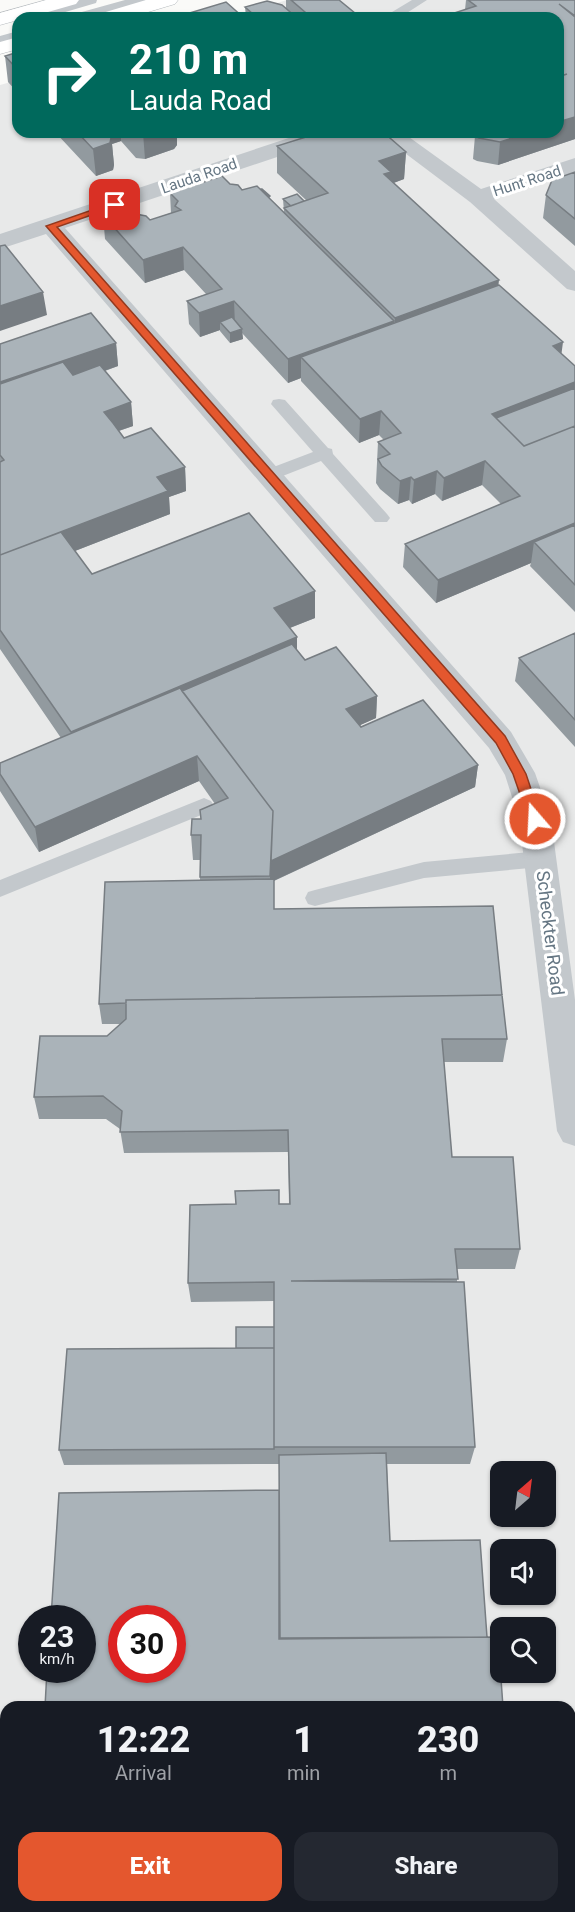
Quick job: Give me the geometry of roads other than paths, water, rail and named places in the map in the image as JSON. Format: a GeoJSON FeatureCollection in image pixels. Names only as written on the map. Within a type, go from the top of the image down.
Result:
{"type":"FeatureCollection","features":[{"type":"Feature","properties":{"kind":"main road"},"geometry":{"type":"LineString","coordinates":[[23,12],[69,0]]}},
{"type":"Feature","properties":{"kind":"main road"},"geometry":{"type":"LineString","coordinates":[[127,12],[168,0]]}},
{"type":"Feature","properties":{"kind":"street","name":"Lauda Road"},"geometry":{"type":"LineString","coordinates":[[0,242],[311,138]]}},
{"type":"Feature","properties":{"kind":"street"},"geometry":{"type":"LineString","coordinates":[[396,138],[478,197],[575,284]]}},
{"type":"Feature","properties":{"kind":"street","name":"Hunt Road"},"geometry":{"type":"LineString","coordinates":[[478,197],[575,165]]}},
{"type":"Feature","properties":{"kind":"street","name":"Scheckter Road"},"geometry":{"type":"LineString","coordinates":[[51,226],[500,740],[520,774],[532,810],[541,859],[575,1131]]}},
{"type":"Feature","properties":{"kind":"lane"},"geometry":{"type":"LineString","coordinates":[[51,12],[92,0]]}},
{"type":"Feature","properties":{"kind":"lane"},"geometry":{"type":"LineString","coordinates":[[97,12],[139,0]]}},
{"type":"Feature","properties":{"kind":"lane"},"geometry":{"type":"LineString","coordinates":[[400,12],[421,0]]}},
{"type":"Feature","properties":{"kind":"lane"},"geometry":{"type":"LineString","coordinates":[[279,404],[326,453],[381,518]]}},
{"type":"Feature","properties":{"kind":"lane"},"geometry":{"type":"LineString","coordinates":[[269,475],[326,453]]}},
{"type":"Feature","properties":{"kind":"lane"},"geometry":{"type":"LineString","coordinates":[[0,889],[204,806]]}},
{"type":"Feature","properties":{"kind":"lane"},"geometry":{"type":"LineString","coordinates":[[315,898],[424,870],[541,859]]}}]}
